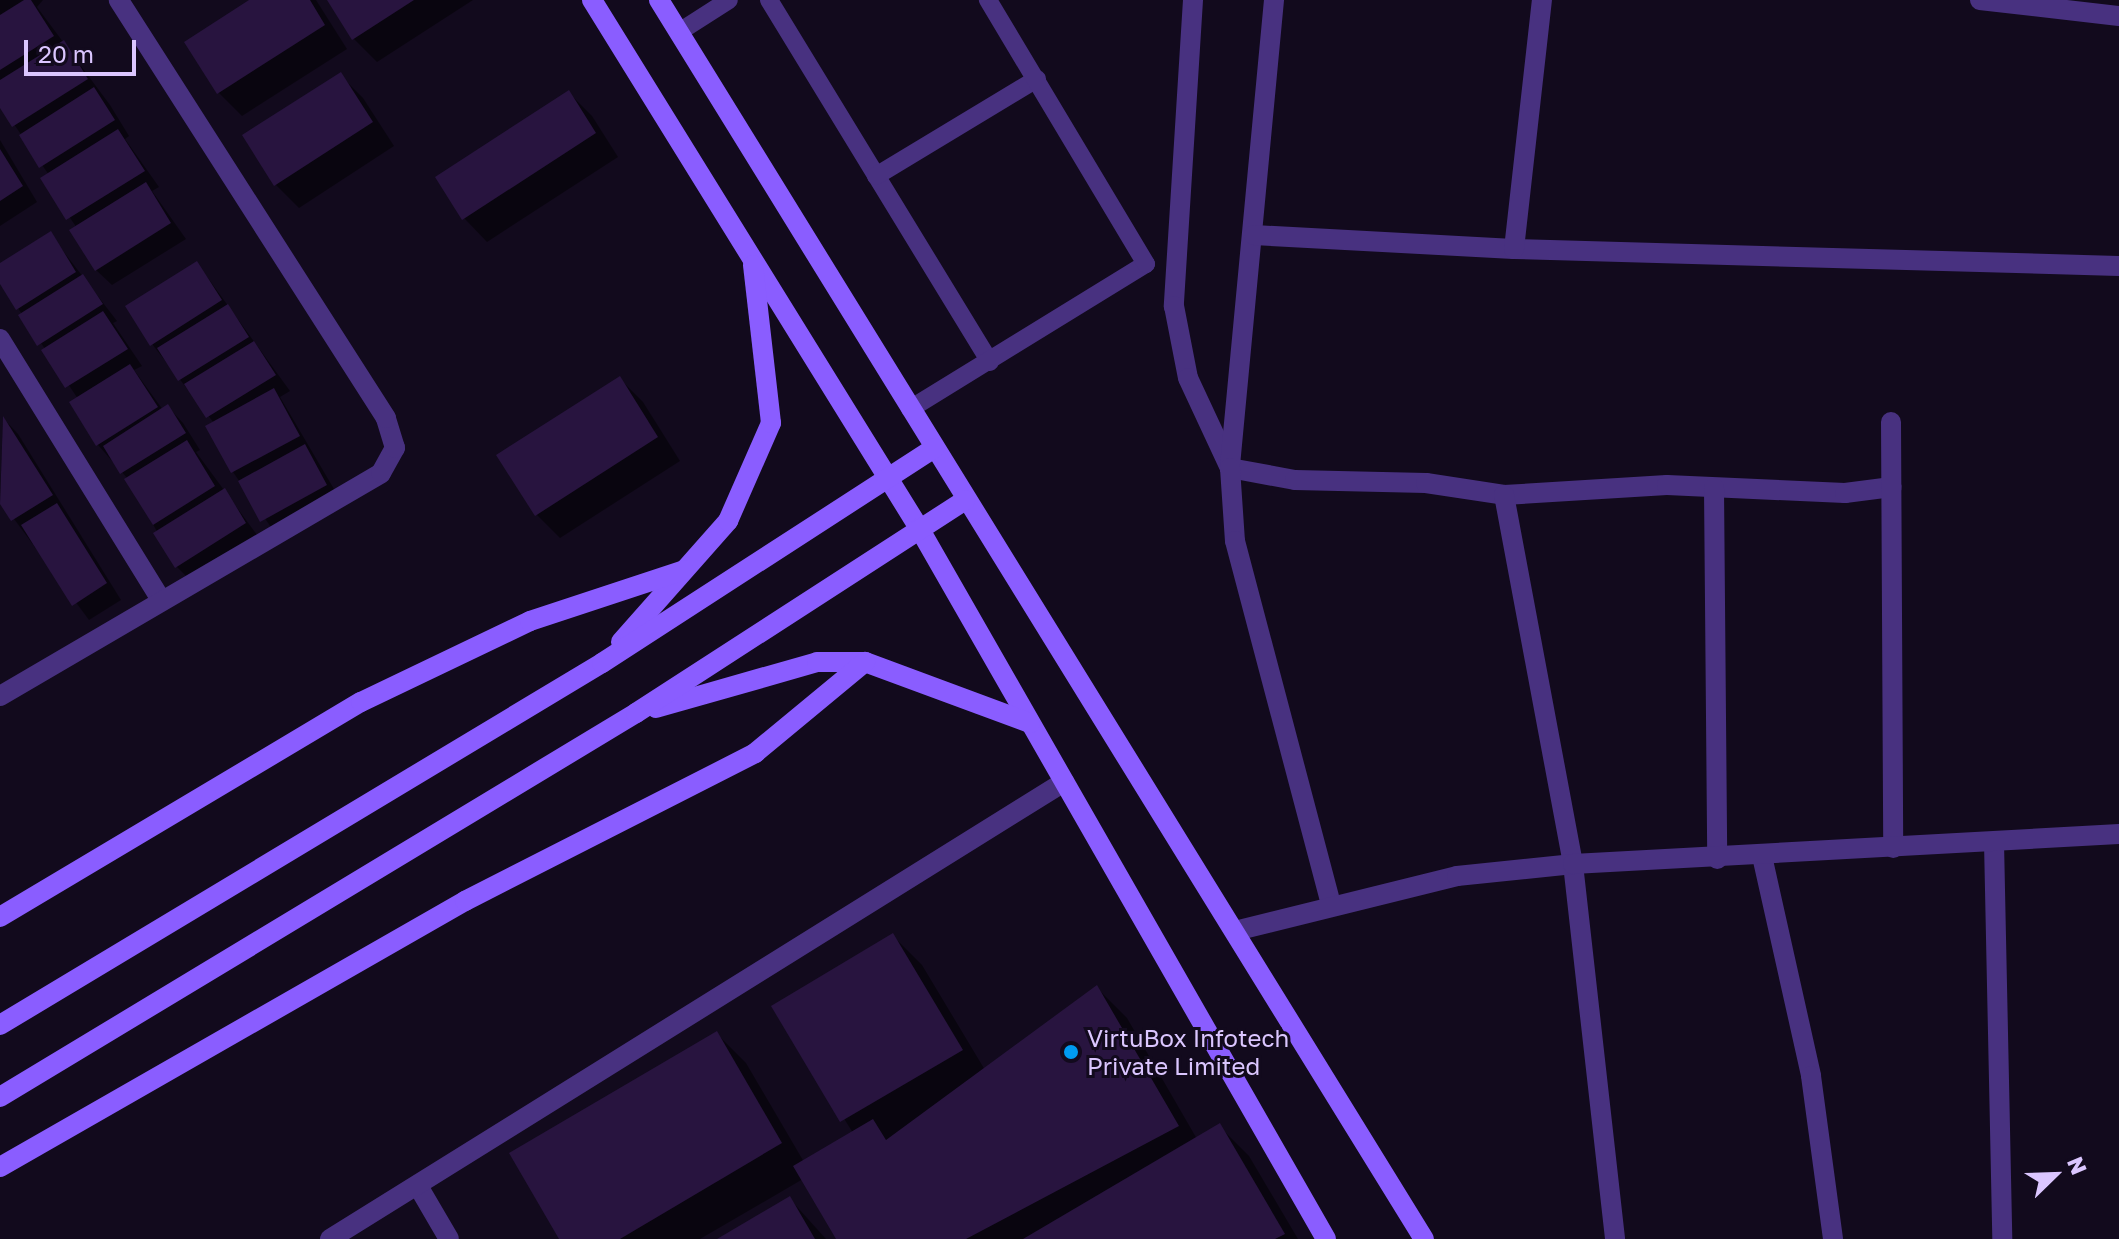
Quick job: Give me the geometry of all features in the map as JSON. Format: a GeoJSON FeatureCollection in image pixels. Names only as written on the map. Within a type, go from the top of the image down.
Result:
{"type":"FeatureCollection","features":[{"type":"Feature","properties":{"kind":"street"},"geometry":{"type":"LineString","coordinates":[[0,696],[381,473],[395,448],[386,418],[119,0]]}},
{"type":"Feature","properties":{"kind":"street"},"geometry":{"type":"LineString","coordinates":[[592,0],[919,528],[1326,1239]]}},
{"type":"Feature","properties":{"kind":"street"},"geometry":{"type":"LineString","coordinates":[[659,0],[1424,1239]]}},
{"type":"Feature","properties":{"kind":"street"},"geometry":{"type":"LineString","coordinates":[[1193,0],[1174,306],[1188,378],[1230,468]]}},
{"type":"Feature","properties":{"kind":"street"},"geometry":{"type":"LineString","coordinates":[[1274,0],[1230,468],[1235,541],[1331,905]]}},
{"type":"Feature","properties":{"kind":"street"},"geometry":{"type":"LineString","coordinates":[[1514,249],[1542,0]]}},
{"type":"Feature","properties":{"kind":"street"},"geometry":{"type":"LineString","coordinates":[[1980,0],[2119,16]]}},
{"type":"Feature","properties":{"kind":"street"},"geometry":{"type":"LineString","coordinates":[[1254,235],[1514,249],[2119,266]]}},
{"type":"Feature","properties":{"kind":"street"},"geometry":{"type":"LineString","coordinates":[[602,663],[728,521],[771,423],[752,259]]}},
{"type":"Feature","properties":{"kind":"street"},"geometry":{"type":"LineString","coordinates":[[3,351],[161,600]]}},
{"type":"Feature","properties":{"kind":"street"},"geometry":{"type":"LineString","coordinates":[[1891,422],[1893,848]]}},
{"type":"Feature","properties":{"kind":"street"},"geometry":{"type":"LineString","coordinates":[[0,1025],[602,663],[934,448]]}},
{"type":"Feature","properties":{"kind":"street"},"geometry":{"type":"LineString","coordinates":[[1230,468],[1295,480],[1426,483],[1504,495],[1714,488],[1845,493],[1892,487]]}},
{"type":"Feature","properties":{"kind":"street"},"geometry":{"type":"LineString","coordinates":[[1714,488],[1717,859]]}},
{"type":"Feature","properties":{"kind":"street"},"geometry":{"type":"LineString","coordinates":[[1504,495],[1573,864],[1615,1239]]}},
{"type":"Feature","properties":{"kind":"street"},"geometry":{"type":"LineString","coordinates":[[0,1097],[636,713],[965,500]]}},
{"type":"Feature","properties":{"kind":"street"},"geometry":{"type":"LineString","coordinates":[[0,917],[361,702],[530,621],[684,570]]}},
{"type":"Feature","properties":{"kind":"street"},"geometry":{"type":"LineString","coordinates":[[636,713],[817,662],[865,662],[1030,723]]}},
{"type":"Feature","properties":{"kind":"street"},"geometry":{"type":"LineString","coordinates":[[0,1167],[465,901],[755,753],[865,662]]}},
{"type":"Feature","properties":{"kind":"street"},"geometry":{"type":"LineString","coordinates":[[330,1239],[1064,782]]}},
{"type":"Feature","properties":{"kind":"street"},"geometry":{"type":"LineString","coordinates":[[1235,931],[1457,876],[1573,864],[1717,859],[2119,834]]}},
{"type":"Feature","properties":{"kind":"street"},"geometry":{"type":"LineString","coordinates":[[1994,842],[2002,1239]]}},
{"type":"Feature","properties":{"kind":"street"},"geometry":{"type":"LineString","coordinates":[[1762,856],[1811,1076],[1833,1239]]}},
{"type":"Feature","properties":{"kind":"street"},"geometry":{"type":"LineString","coordinates":[[418,1186],[449,1239]]}},
{"type":"Feature","properties":{"kind":"lane"},"geometry":{"type":"LineString","coordinates":[[679,32],[729,0]]}},
{"type":"Feature","properties":{"kind":"lane"},"geometry":{"type":"LineString","coordinates":[[769,0],[990,362]]}},
{"type":"Feature","properties":{"kind":"lane"},"geometry":{"type":"LineString","coordinates":[[910,409],[1146,264],[988,0]]}},
{"type":"Feature","properties":{"kind":"lane"},"geometry":{"type":"LineString","coordinates":[[876,176],[1037,79]]}},
{"type":"Feature","properties":{"kind":"building"},"geometry":{"type":"Polygon","coordinates":[[[24,0],[31,0],[54,36],[0,70],[0,15],[24,0]]]}},
{"type":"Feature","properties":{"kind":"building"},"geometry":{"type":"Polygon","coordinates":[[[249,0],[310,0],[325,25],[217,94],[184,42],[249,0]]]}},
{"type":"Feature","properties":{"kind":"building"},"geometry":{"type":"Polygon","coordinates":[[[327,0],[414,0],[352,40],[327,0]]]}},
{"type":"Feature","properties":{"kind":"building"},"geometry":{"type":"Polygon","coordinates":[[[64,40],[88,79],[12,127],[0,108],[0,80],[64,40]]]}},
{"type":"Feature","properties":{"kind":"building"},"geometry":{"type":"Polygon","coordinates":[[[341,72],[373,122],[274,186],[242,135],[341,72]]]}},
{"type":"Feature","properties":{"kind":"building"},"geometry":{"type":"Polygon","coordinates":[[[94,87],[115,120],[39,168],[19,135],[94,87]]]}},
{"type":"Feature","properties":{"kind":"building"},"geometry":{"type":"Polygon","coordinates":[[[569,90],[596,133],[462,220],[435,177],[569,90]]]}},
{"type":"Feature","properties":{"kind":"building"},"geometry":{"type":"Polygon","coordinates":[[[118,129],[145,171],[66,220],[40,178],[118,129]]]}},
{"type":"Feature","properties":{"kind":"building"},"geometry":{"type":"Polygon","coordinates":[[[0,149],[23,186],[0,201],[0,149]]]}},
{"type":"Feature","properties":{"kind":"building"},"geometry":{"type":"Polygon","coordinates":[[[146,182],[171,223],[95,271],[69,230],[146,182]]]}},
{"type":"Feature","properties":{"kind":"building"},"geometry":{"type":"Polygon","coordinates":[[[51,231],[76,272],[16,310],[0,284],[0,263],[51,231]]]}},
{"type":"Feature","properties":{"kind":"building"},"geometry":{"type":"Polygon","coordinates":[[[197,261],[222,300],[150,346],[125,306],[197,261]]]}},
{"type":"Feature","properties":{"kind":"building"},"geometry":{"type":"Polygon","coordinates":[[[83,274],[103,304],[37,346],[18,315],[83,274]]]}},
{"type":"Feature","properties":{"kind":"building"},"geometry":{"type":"Polygon","coordinates":[[[228,304],[249,337],[178,381],[157,348],[228,304]]]}},
{"type":"Feature","properties":{"kind":"building"},"geometry":{"type":"Polygon","coordinates":[[[103,311],[128,349],[65,388],[41,350],[103,311]]]}},
{"type":"Feature","properties":{"kind":"building"},"geometry":{"type":"Polygon","coordinates":[[[254,341],[276,375],[206,418],[184,384],[254,341]]]}},
{"type":"Feature","properties":{"kind":"building"},"geometry":{"type":"Polygon","coordinates":[[[130,364],[158,407],[96,446],[69,402],[130,364]]]}},
{"type":"Feature","properties":{"kind":"building"},"geometry":{"type":"Polygon","coordinates":[[[620,376],[658,437],[535,516],[496,455],[620,376]]]}},
{"type":"Feature","properties":{"kind":"building"},"geometry":{"type":"Polygon","coordinates":[[[274,388],[300,436],[231,473],[205,426],[274,388]]]}},
{"type":"Feature","properties":{"kind":"building"},"geometry":{"type":"Polygon","coordinates":[[[168,404],[186,433],[120,474],[103,446],[168,404]]]}},
{"type":"Feature","properties":{"kind":"building"},"geometry":{"type":"Polygon","coordinates":[[[3,416],[53,495],[11,521],[0,504],[3,416]]]}},
{"type":"Feature","properties":{"kind":"building"},"geometry":{"type":"Polygon","coordinates":[[[187,440],[215,486],[153,525],[124,479],[187,440]]]}},
{"type":"Feature","properties":{"kind":"building"},"geometry":{"type":"Polygon","coordinates":[[[305,444],[327,485],[260,522],[238,481],[305,444]]]}},
{"type":"Feature","properties":{"kind":"building"},"geometry":{"type":"Polygon","coordinates":[[[225,488],[246,523],[175,568],[153,533],[225,488]]]}},
{"type":"Feature","properties":{"kind":"building"},"geometry":{"type":"Polygon","coordinates":[[[57,503],[107,583],[72,606],[21,525],[57,503]]]}},
{"type":"Feature","properties":{"kind":"building"},"geometry":{"type":"Polygon","coordinates":[[[893,933],[963,1050],[840,1122],[771,1006],[893,933]]]}},
{"type":"Feature","properties":{"kind":"building","name":"VirtuBox Infotech Private Limited"},"geometry":{"type":"Polygon","coordinates":[[[1097,985],[1179,1126],[966,1239],[836,1239],[793,1166],[873,1119],[886,1140],[1097,985]]]}},
{"type":"Feature","properties":{"kind":"building"},"geometry":{"type":"Polygon","coordinates":[[[717,1031],[782,1143],[620,1239],[559,1239],[509,1153],[717,1031]]]}},
{"type":"Feature","properties":{"kind":"building"},"geometry":{"type":"Polygon","coordinates":[[[1220,1123],[1285,1234],[1275,1239],[1023,1239],[1220,1123]]]}},
{"type":"Feature","properties":{"kind":"building"},"geometry":{"type":"Polygon","coordinates":[[[790,1196],[815,1239],[717,1239],[790,1196]]]}},
{"type":"Feature","properties":{"kind":"place","name":"VirtuBox Infotech Private Limited"},"geometry":{"type":"Point","coordinates":[1071,1052]}}]}
